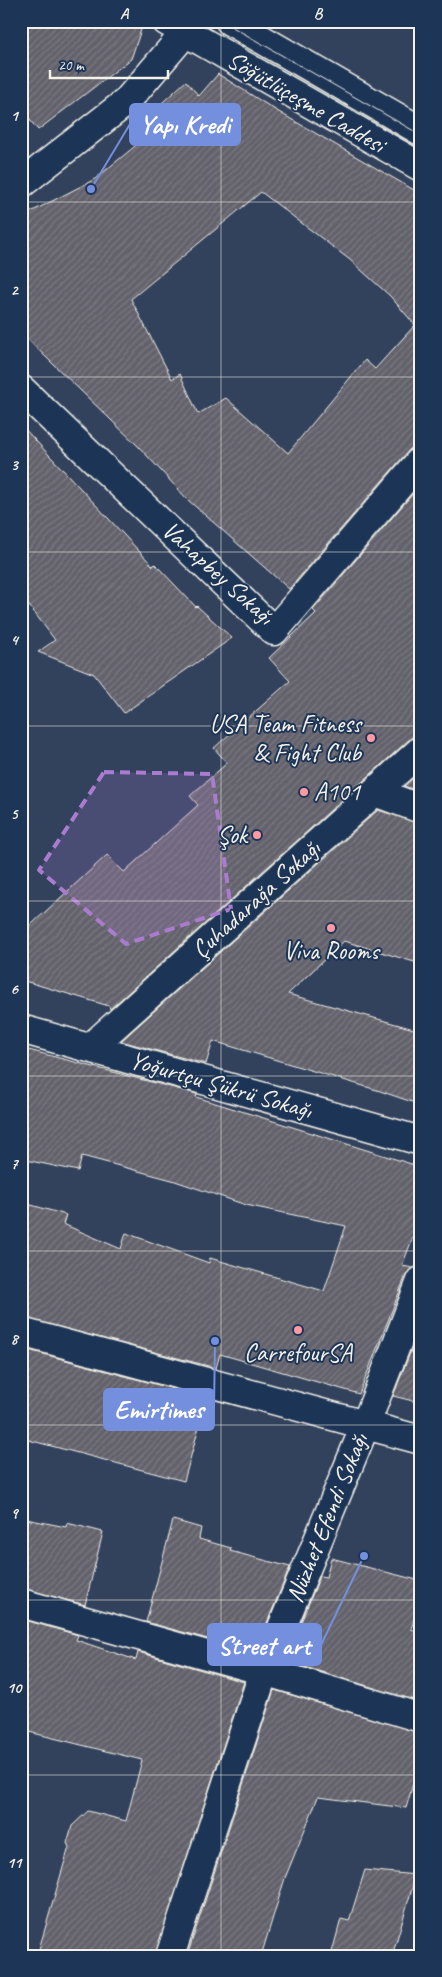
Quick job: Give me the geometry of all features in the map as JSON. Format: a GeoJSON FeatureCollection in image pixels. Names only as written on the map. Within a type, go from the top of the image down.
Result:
{"type":"FeatureCollection","features":[{"type":"Feature","properties":{"kind":"street","name":"Söğütlüçeşme Caddesi"},"geometry":{"type":"LineString","coordinates":[[230,21],[421,131]]}},
{"type":"Feature","properties":{"kind":"street","name":"Söğütlüçeşme Caddesi"},"geometry":{"type":"LineString","coordinates":[[175,27],[421,168]]}},
{"type":"Feature","properties":{"kind":"street"},"geometry":{"type":"LineString","coordinates":[[21,184],[126,102],[175,27]]}},
{"type":"Feature","properties":{"kind":"street","name":"Vahapbey Sokağı"},"geometry":{"type":"LineString","coordinates":[[21,389],[274,631],[421,460]]}},
{"type":"Feature","properties":{"kind":"street","name":"Çuhadarağa Sokağı"},"geometry":{"type":"LineString","coordinates":[[90,1048],[421,750]]}},
{"type":"Feature","properties":{"kind":"street"},"geometry":{"type":"LineString","coordinates":[[375,792],[421,809]]}},
{"type":"Feature","properties":{"kind":"street","name":"Yoğurtçu Şükrü Sokağı"},"geometry":{"type":"LineString","coordinates":[[21,1029],[421,1142]]}},
{"type":"Feature","properties":{"kind":"street","name":"Nüzhet Efendi Sokağı"},"geometry":{"type":"LineString","coordinates":[[170,1956],[264,1671],[365,1426],[421,1281]]}},
{"type":"Feature","properties":{"kind":"street"},"geometry":{"type":"LineString","coordinates":[[21,1332],[421,1440]]}},
{"type":"Feature","properties":{"kind":"street"},"geometry":{"type":"LineString","coordinates":[[21,1603],[264,1671],[421,1718]]}},
{"type":"Feature","properties":{"kind":"highlighted area"},"geometry":{"type":"Polygon","coordinates":[[[104,772],[212,774],[231,909],[126,944],[39,870],[104,772]]]}},
{"type":"Feature","properties":{"kind":"building"},"geometry":{"type":"Polygon","coordinates":[[[21,21],[144,21],[131,59],[38,130],[21,109],[21,21]]]}},
{"type":"Feature","properties":{"kind":"building"},"geometry":{"type":"Polygon","coordinates":[[[218,74],[277,111],[421,194],[421,445],[415,445],[409,450],[289,589],[188,500],[139,447],[21,333],[21,217],[95,179],[162,124],[152,112],[186,81],[199,96],[218,74]],[[261,192],[131,299],[172,379],[180,374],[198,414],[226,398],[288,453],[365,360],[375,369],[415,325],[390,296],[350,260],[261,192]]]}},
{"type":"Feature","properties":{"kind":"building"},"geometry":{"type":"Polygon","coordinates":[[[21,425],[153,566],[155,564],[196,607],[232,638],[124,713],[94,674],[38,652],[55,640],[21,595],[21,425]]]}},
{"type":"Feature","properties":{"kind":"building"},"geometry":{"type":"Polygon","coordinates":[[[421,484],[421,735],[411,738],[110,1009],[109,1006],[21,980],[21,934],[107,855],[124,872],[198,805],[190,796],[227,763],[214,748],[290,681],[269,658],[316,613],[313,610],[421,484]]]}},
{"type":"Feature","properties":{"kind":"building"},"geometry":{"type":"Polygon","coordinates":[[[421,771],[421,792],[404,786],[421,771]]]}},
{"type":"Feature","properties":{"kind":"building"},"geometry":{"type":"Polygon","coordinates":[[[378,810],[421,824],[421,964],[344,941],[288,994],[421,1031],[421,1105],[213,1041],[206,1064],[121,1041],[378,810]]]}},
{"type":"Feature","properties":{"kind":"building"},"geometry":{"type":"Polygon","coordinates":[[[21,1048],[197,1094],[196,1097],[421,1167],[421,1216],[402,1266],[413,1268],[406,1275],[359,1394],[220,1354],[216,1368],[21,1317],[21,1202],[66,1215],[63,1224],[121,1249],[126,1233],[209,1263],[210,1258],[324,1291],[346,1226],[246,1205],[172,1180],[82,1156],[78,1171],[21,1159],[21,1048]]]}},
{"type":"Feature","properties":{"kind":"building"},"geometry":{"type":"Polygon","coordinates":[[[421,1325],[421,1403],[393,1396],[421,1325]]]}},
{"type":"Feature","properties":{"kind":"building"},"geometry":{"type":"Polygon","coordinates":[[[21,1348],[207,1398],[184,1481],[21,1438],[21,1348]]]}},
{"type":"Feature","properties":{"kind":"building"},"geometry":{"type":"Polygon","coordinates":[[[21,1518],[66,1527],[67,1523],[103,1532],[85,1605],[21,1588],[21,1518]]]}},
{"type":"Feature","properties":{"kind":"building"},"geometry":{"type":"Polygon","coordinates":[[[173,1520],[201,1528],[199,1539],[231,1548],[230,1551],[290,1567],[255,1652],[146,1622],[173,1520]]]}},
{"type":"Feature","properties":{"kind":"building"},"geometry":{"type":"Polygon","coordinates":[[[331,1558],[421,1581],[421,1598],[411,1629],[421,1632],[421,1702],[285,1661],[320,1576],[326,1577],[331,1558]]]}},
{"type":"Feature","properties":{"kind":"building"},"geometry":{"type":"Polygon","coordinates":[[[21,1619],[78,1635],[76,1640],[136,1660],[138,1652],[244,1682],[155,1956],[37,1956],[69,1847],[67,1843],[72,1826],[88,1811],[126,1821],[142,1760],[21,1730],[21,1619]]]}},
{"type":"Feature","properties":{"kind":"building"},"geometry":{"type":"Polygon","coordinates":[[[274,1690],[421,1733],[421,1757],[406,1808],[318,1797],[285,1878],[261,1956],[187,1956],[274,1690]]]}},
{"type":"Feature","properties":{"kind":"building"},"geometry":{"type":"Polygon","coordinates":[[[365,1870],[416,1875],[392,1956],[331,1956],[341,1919],[349,1921],[365,1870]]]}},
{"type":"Feature","properties":{"kind":"tram line"},"geometry":{"type":"LineString","coordinates":[[222,21],[421,135]]}},
{"type":"Feature","properties":{"kind":"place","name":"Yapı Kredi"},"geometry":{"type":"Point","coordinates":[91,189]}},
{"type":"Feature","properties":{"kind":"place","name":"USA Team Fitness & Fight Club"},"geometry":{"type":"Point","coordinates":[371,738]}},
{"type":"Feature","properties":{"kind":"place","name":"A101"},"geometry":{"type":"Point","coordinates":[304,792]}},
{"type":"Feature","properties":{"kind":"place","name":"Şok"},"geometry":{"type":"Point","coordinates":[257,835]}},
{"type":"Feature","properties":{"kind":"place","name":"Viva Rooms"},"geometry":{"type":"Point","coordinates":[331,928]}},
{"type":"Feature","properties":{"kind":"place","name":"CarrefourSA"},"geometry":{"type":"Point","coordinates":[298,1330]}},
{"type":"Feature","properties":{"kind":"place","name":"Emirtimes"},"geometry":{"type":"Point","coordinates":[215,1341]}},
{"type":"Feature","properties":{"kind":"place","name":"Street art"},"geometry":{"type":"Point","coordinates":[364,1556]}}]}
